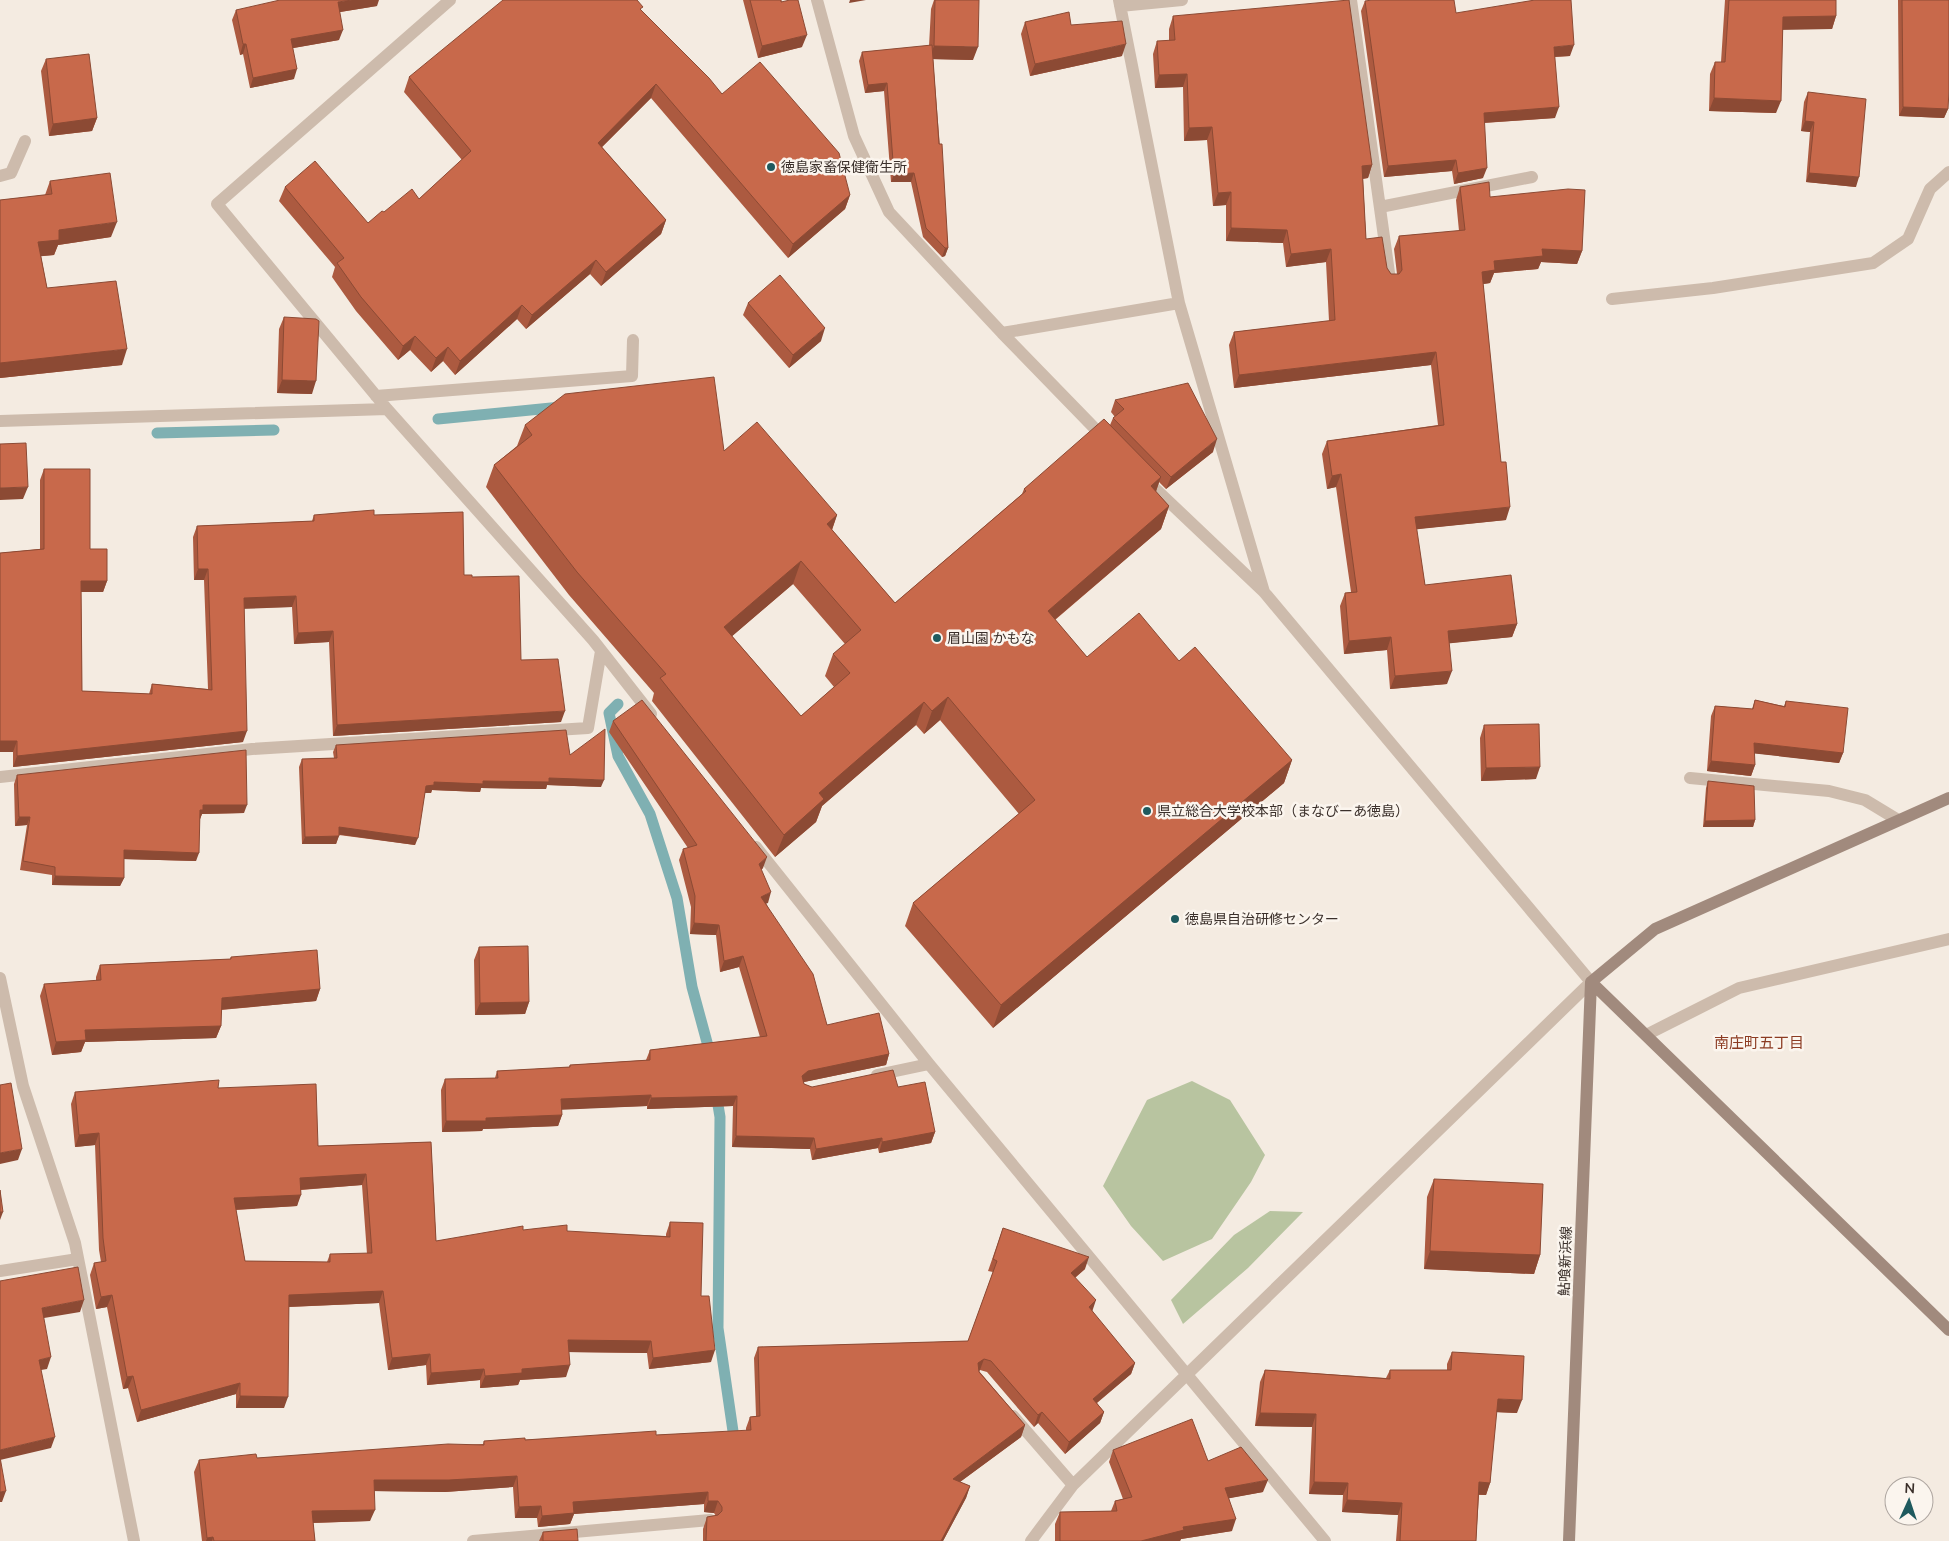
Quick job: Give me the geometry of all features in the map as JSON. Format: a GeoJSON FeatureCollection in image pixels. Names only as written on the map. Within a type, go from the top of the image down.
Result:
{"type":"FeatureCollection","features":[{"type":"Feature","properties":{"kind":"street"},"geometry":{"type":"LineString","coordinates":[[450,0],[217,204],[387,409],[593,640],[656,721]]}},
{"type":"Feature","properties":{"kind":"street"},"geometry":{"type":"LineString","coordinates":[[817,0],[854,136],[889,212],[1002,333],[1113,446]]}},
{"type":"Feature","properties":{"kind":"street"},"geometry":{"type":"LineString","coordinates":[[1182,0],[1119,3],[1179,303],[1264,592]]}},
{"type":"Feature","properties":{"kind":"street"},"geometry":{"type":"LineString","coordinates":[[1351,0],[1390,280]]}},
{"type":"Feature","properties":{"kind":"street"},"geometry":{"type":"LineString","coordinates":[[0,176],[11,173],[25,141]]}},
{"type":"Feature","properties":{"kind":"street"},"geometry":{"type":"LineString","coordinates":[[1612,299],[1713,288],[1873,263],[1908,239],[1930,189],[1949,172]]}},
{"type":"Feature","properties":{"kind":"street"},"geometry":{"type":"LineString","coordinates":[[1380,207],[1532,177]]}},
{"type":"Feature","properties":{"kind":"street"},"geometry":{"type":"LineString","coordinates":[[1002,333],[1179,303]]}},
{"type":"Feature","properties":{"kind":"street"},"geometry":{"type":"LineString","coordinates":[[376,396],[632,376],[633,340]]}},
{"type":"Feature","properties":{"kind":"street"},"geometry":{"type":"LineString","coordinates":[[0,421],[387,409]]}},
{"type":"Feature","properties":{"kind":"street"},"geometry":{"type":"LineString","coordinates":[[1133,468],[1264,592],[1591,982],[1949,1330]]}},
{"type":"Feature","properties":{"kind":"street"},"geometry":{"type":"LineString","coordinates":[[0,777],[252,749],[588,728],[600,651]]}},
{"type":"Feature","properties":{"kind":"street"},"geometry":{"type":"LineString","coordinates":[[1690,778],[1829,791],[1865,800],[1898,820]]}},
{"type":"Feature","properties":{"kind":"street"},"geometry":{"type":"LineString","coordinates":[[1031,1541],[1073,1485],[1186,1374],[1591,982],[1655,929],[1949,798]]}},
{"type":"Feature","properties":{"kind":"street"},"geometry":{"type":"LineString","coordinates":[[750,838],[929,1064],[1325,1541]]}},
{"type":"Feature","properties":{"kind":"street"},"geometry":{"type":"LineString","coordinates":[[1646,1035],[1738,988],[1949,939]]}},
{"type":"Feature","properties":{"kind":"street"},"geometry":{"type":"LineString","coordinates":[[0,978],[23,1086],[75,1243],[134,1541]]}},
{"type":"Feature","properties":{"kind":"street","name":"鮎喰新浜線"},"geometry":{"type":"LineString","coordinates":[[1569,1541],[1591,982]]}},
{"type":"Feature","properties":{"kind":"street"},"geometry":{"type":"LineString","coordinates":[[863,1078],[929,1064]]}},
{"type":"Feature","properties":{"kind":"street"},"geometry":{"type":"LineString","coordinates":[[0,1272],[78,1259]]}},
{"type":"Feature","properties":{"kind":"street"},"geometry":{"type":"LineString","coordinates":[[1005,1406],[1073,1485]]}},
{"type":"Feature","properties":{"kind":"street"},"geometry":{"type":"LineString","coordinates":[[473,1541],[710,1520]]}},
{"type":"Feature","properties":{"kind":"green space"},"geometry":{"type":"Polygon","coordinates":[[[1192,1081],[1230,1100],[1265,1155],[1251,1182],[1212,1239],[1163,1261],[1131,1226],[1103,1186],[1147,1100],[1192,1081]]]}},
{"type":"Feature","properties":{"kind":"green space"},"geometry":{"type":"Polygon","coordinates":[[[1270,1211],[1303,1212],[1248,1268],[1183,1324],[1171,1300],[1234,1235],[1270,1211]]]}},
{"type":"Feature","properties":{"kind":"building"},"geometry":{"type":"Polygon","coordinates":[[[280,0],[352,0],[338,2],[343,30],[291,39],[297,69],[253,78],[236,10],[280,0]]]}},
{"type":"Feature","properties":{"kind":"building"},"geometry":{"type":"Polygon","coordinates":[[[503,0],[637,0],[643,7],[640,9],[709,78],[722,94],[760,62],[839,153],[850,195],[793,244],[656,84],[598,143],[666,220],[606,272],[596,260],[532,315],[522,305],[460,361],[448,347],[436,358],[415,336],[403,346],[361,297],[337,263],[344,258],[285,187],[315,161],[368,223],[412,189],[419,199],[471,151],[409,77],[503,0]]]}},
{"type":"Feature","properties":{"kind":"building"},"geometry":{"type":"Polygon","coordinates":[[[750,0],[781,0],[781,2],[798,0],[807,35],[762,46],[750,0]]]}},
{"type":"Feature","properties":{"kind":"building"},"geometry":{"type":"Polygon","coordinates":[[[935,0],[979,0],[978,47],[934,46],[935,0]]]}},
{"type":"Feature","properties":{"kind":"building"},"geometry":{"type":"Polygon","coordinates":[[[1349,0],[1372,165],[1362,166],[1366,239],[1382,237],[1387,268],[1391,274],[1399,274],[1402,270],[1399,236],[1465,230],[1460,187],[1489,182],[1490,197],[1568,189],[1585,190],[1582,251],[1542,249],[1543,256],[1494,261],[1495,270],[1482,272],[1501,462],[1506,462],[1510,507],[1415,517],[1425,585],[1511,575],[1517,624],[1448,631],[1452,671],[1395,676],[1391,637],[1349,641],[1345,593],[1357,592],[1341,474],[1332,476],[1327,441],[1444,425],[1436,352],[1239,375],[1234,332],[1335,320],[1331,249],[1291,254],[1287,230],[1231,228],[1231,192],[1218,193],[1212,127],[1189,128],[1187,74],[1159,75],[1157,41],[1175,40],[1173,16],[1349,0]]]}},
{"type":"Feature","properties":{"kind":"building"},"geometry":{"type":"Polygon","coordinates":[[[1454,0],[1456,13],[1535,0],[1571,0],[1574,45],[1554,47],[1559,107],[1484,113],[1487,168],[1458,173],[1456,160],[1388,166],[1365,1],[1454,0]]]}},
{"type":"Feature","properties":{"kind":"building"},"geometry":{"type":"Polygon","coordinates":[[[1729,0],[1836,0],[1836,16],[1783,17],[1781,101],[1714,98],[1715,62],[1725,62],[1729,0]]]}},
{"type":"Feature","properties":{"kind":"building"},"geometry":{"type":"Polygon","coordinates":[[[1902,0],[1949,0],[1948,109],[1903,107],[1902,0]]]}},
{"type":"Feature","properties":{"kind":"building"},"geometry":{"type":"Polygon","coordinates":[[[1069,12],[1071,25],[1122,21],[1126,44],[1035,64],[1025,22],[1069,12]]]}},
{"type":"Feature","properties":{"kind":"building"},"geometry":{"type":"Polygon","coordinates":[[[932,45],[939,144],[942,144],[948,248],[945,248],[926,228],[914,173],[894,174],[887,83],[868,85],[862,52],[932,45]]]}},
{"type":"Feature","properties":{"kind":"building"},"geometry":{"type":"Polygon","coordinates":[[[89,54],[97,118],[53,124],[46,59],[89,54]]]}},
{"type":"Feature","properties":{"kind":"building"},"geometry":{"type":"Polygon","coordinates":[[[1808,92],[1866,99],[1859,177],[1809,173],[1814,122],[1805,121],[1808,92]]]}},
{"type":"Feature","properties":{"kind":"building"},"geometry":{"type":"Polygon","coordinates":[[[110,173],[117,222],[59,230],[59,240],[38,242],[47,288],[116,281],[127,349],[0,363],[0,200],[52,194],[50,181],[110,173]]]}},
{"type":"Feature","properties":{"kind":"building"},"geometry":{"type":"Polygon","coordinates":[[[780,275],[825,328],[793,355],[748,303],[780,275]]]}},
{"type":"Feature","properties":{"kind":"building"},"geometry":{"type":"Polygon","coordinates":[[[284,317],[316,319],[319,321],[316,381],[282,380],[284,317]]]}},
{"type":"Feature","properties":{"kind":"building"},"geometry":{"type":"Polygon","coordinates":[[[714,377],[724,451],[757,422],[837,515],[827,524],[895,603],[1026,491],[1024,489],[1104,419],[1161,477],[1151,486],[1169,506],[1048,611],[1087,657],[1139,613],[1179,661],[1195,647],[1292,760],[1001,1005],[913,903],[1035,800],[948,697],[932,711],[924,702],[819,793],[824,799],[784,835],[660,678],[666,674],[577,572],[494,465],[532,435],[525,425],[565,394],[714,377]],[[801,561],[724,627],[801,716],[850,673],[833,654],[861,630],[801,561]]]}},
{"type":"Feature","properties":{"kind":"building"},"geometry":{"type":"Polygon","coordinates":[[[1188,383],[1217,439],[1171,477],[1113,418],[1124,409],[1115,400],[1188,383]]]}},
{"type":"Feature","properties":{"kind":"building"},"geometry":{"type":"Polygon","coordinates":[[[26,443],[28,487],[0,488],[0,444],[26,443]]]}},
{"type":"Feature","properties":{"kind":"building"},"geometry":{"type":"Polygon","coordinates":[[[44,469],[90,469],[90,549],[107,549],[107,581],[81,581],[82,691],[152,694],[152,684],[212,690],[208,569],[198,569],[197,526],[314,521],[314,515],[374,510],[374,515],[463,512],[464,575],[472,575],[472,577],[519,576],[521,660],[558,659],[565,711],[337,725],[333,631],[298,633],[296,596],[244,598],[247,731],[17,756],[17,741],[0,741],[0,553],[44,549],[44,469]]]}},
{"type":"Feature","properties":{"kind":"building"},"geometry":{"type":"Polygon","coordinates":[[[642,700],[767,857],[759,864],[771,892],[761,897],[813,974],[827,1025],[879,1013],[889,1054],[808,1071],[802,1076],[804,1084],[812,1087],[893,1070],[898,1087],[925,1082],[935,1132],[882,1142],[882,1138],[816,1149],[814,1138],[736,1136],[737,1096],[651,1098],[651,1095],[561,1099],[562,1115],[486,1118],[486,1121],[446,1121],[445,1079],[498,1078],[497,1071],[650,1060],[650,1050],[767,1036],[743,956],[724,961],[719,925],[694,923],[695,896],[683,849],[697,845],[613,721],[642,700]]]}},
{"type":"Feature","properties":{"kind":"building"},"geometry":{"type":"Polygon","coordinates":[[[1755,700],[1785,707],[1786,701],[1848,708],[1843,753],[1754,743],[1755,765],[1711,761],[1715,706],[1753,709],[1755,700]]]}},
{"type":"Feature","properties":{"kind":"building"},"geometry":{"type":"Polygon","coordinates":[[[1539,724],[1540,767],[1486,768],[1484,725],[1539,724]]]}},
{"type":"Feature","properties":{"kind":"building"},"geometry":{"type":"Polygon","coordinates":[[[605,729],[604,780],[549,778],[549,782],[483,781],[483,784],[434,782],[434,785],[426,786],[418,838],[339,827],[339,836],[305,837],[302,759],[337,758],[336,745],[566,730],[570,755],[605,729]]]}},
{"type":"Feature","properties":{"kind":"building"},"geometry":{"type":"Polygon","coordinates":[[[246,750],[247,805],[203,805],[203,810],[200,810],[199,853],[124,850],[124,878],[55,876],[55,867],[23,861],[30,817],[19,817],[17,775],[246,750]]]}},
{"type":"Feature","properties":{"kind":"building"},"geometry":{"type":"Polygon","coordinates":[[[1708,781],[1754,786],[1755,820],[1705,821],[1708,781]]]}},
{"type":"Feature","properties":{"kind":"building"},"geometry":{"type":"Polygon","coordinates":[[[528,946],[529,1002],[480,1003],[479,947],[528,946]]]}},
{"type":"Feature","properties":{"kind":"building"},"geometry":{"type":"Polygon","coordinates":[[[317,950],[320,989],[222,998],[221,1026],[85,1030],[86,1040],[56,1042],[44,984],[101,980],[100,965],[231,959],[231,957],[317,950]]]}},
{"type":"Feature","properties":{"kind":"building"},"geometry":{"type":"Polygon","coordinates":[[[219,1080],[218,1088],[316,1084],[318,1146],[431,1142],[436,1241],[523,1226],[523,1230],[567,1225],[567,1231],[670,1237],[670,1222],[703,1223],[701,1296],[709,1296],[715,1350],[653,1358],[651,1341],[568,1340],[570,1365],[522,1369],[522,1373],[485,1376],[484,1369],[431,1373],[430,1354],[392,1358],[383,1291],[289,1295],[288,1397],[240,1396],[240,1383],[141,1410],[133,1376],[127,1377],[112,1295],[101,1297],[94,1263],[106,1261],[103,1238],[99,1133],[79,1135],[75,1092],[219,1080]],[[366,1174],[300,1178],[301,1195],[234,1198],[245,1261],[330,1262],[330,1254],[372,1253],[366,1174]]]}},
{"type":"Feature","properties":{"kind":"building"},"geometry":{"type":"Polygon","coordinates":[[[11,1083],[22,1149],[0,1153],[0,1085],[11,1083]]]}},
{"type":"Feature","properties":{"kind":"building"},"geometry":{"type":"Polygon","coordinates":[[[1434,1179],[1543,1184],[1540,1255],[1430,1251],[1434,1179]]]}},
{"type":"Feature","properties":{"kind":"building"},"geometry":{"type":"Polygon","coordinates":[[[0,1190],[3,1212],[0,1212],[0,1190]]]}},
{"type":"Feature","properties":{"kind":"building"},"geometry":{"type":"Polygon","coordinates":[[[1003,1228],[1089,1257],[1071,1273],[1096,1300],[1089,1307],[1135,1363],[1093,1399],[1104,1412],[1069,1442],[1042,1412],[1038,1415],[991,1361],[984,1359],[978,1363],[979,1372],[1025,1425],[953,1479],[970,1486],[941,1541],[706,1541],[707,1517],[718,1515],[722,1511],[718,1501],[708,1501],[708,1492],[573,1502],[574,1513],[542,1516],[541,1506],[519,1507],[517,1476],[449,1480],[374,1480],[375,1510],[312,1511],[315,1541],[214,1541],[213,1537],[207,1538],[199,1460],[256,1454],[257,1458],[448,1444],[484,1445],[484,1441],[525,1438],[525,1440],[656,1431],[656,1435],[751,1430],[750,1417],[760,1416],[758,1347],[968,1341],[997,1261],[993,1259],[1003,1228]]]}},
{"type":"Feature","properties":{"kind":"building"},"geometry":{"type":"Polygon","coordinates":[[[78,1267],[84,1300],[42,1308],[51,1357],[39,1360],[55,1437],[0,1450],[0,1281],[78,1267]]]}},
{"type":"Feature","properties":{"kind":"building"},"geometry":{"type":"Polygon","coordinates":[[[1452,1352],[1524,1356],[1522,1400],[1498,1399],[1490,1483],[1479,1482],[1476,1541],[1400,1541],[1402,1503],[1347,1500],[1348,1483],[1314,1482],[1316,1414],[1260,1413],[1265,1370],[1390,1379],[1390,1370],[1451,1370],[1452,1352]]]}},
{"type":"Feature","properties":{"kind":"building"},"geometry":{"type":"Polygon","coordinates":[[[1192,1419],[1208,1461],[1241,1447],[1268,1480],[1225,1488],[1236,1519],[1183,1527],[1184,1530],[1141,1541],[1060,1541],[1060,1512],[1117,1511],[1115,1501],[1132,1497],[1113,1450],[1192,1419]]]}},
{"type":"Feature","properties":{"kind":"building"},"geometry":{"type":"Polygon","coordinates":[[[0,1457],[6,1491],[0,1492],[0,1457]]]}},
{"type":"Feature","properties":{"kind":"building"},"geometry":{"type":"Polygon","coordinates":[[[577,1529],[578,1541],[543,1541],[543,1532],[577,1529]]]}},
{"type":"Feature","properties":{"kind":"waterway"},"geometry":{"type":"LineString","coordinates":[[438,419],[561,407]]}},
{"type":"Feature","properties":{"kind":"waterway"},"geometry":{"type":"LineString","coordinates":[[157,433],[274,430]]}},
{"type":"Feature","properties":{"kind":"waterway"},"geometry":{"type":"LineString","coordinates":[[618,704],[609,713],[618,756],[650,814],[677,898],[692,987],[711,1057]]}},
{"type":"Feature","properties":{"kind":"waterway"},"geometry":{"type":"LineString","coordinates":[[716,1093],[720,1117],[718,1328],[735,1445]]}},
{"type":"Feature","properties":{"kind":"place","name":"徳島家畜保健衛生所"},"geometry":{"type":"Point","coordinates":[771,167]}},
{"type":"Feature","properties":{"kind":"place","name":"眉山園 かもな"},"geometry":{"type":"Point","coordinates":[937,638]}},
{"type":"Feature","properties":{"kind":"place","name":"県立総合大学校本部（まなびーあ徳島）"},"geometry":{"type":"Point","coordinates":[1147,811]}},
{"type":"Feature","properties":{"kind":"place","name":"徳島県自治研修センター"},"geometry":{"type":"Point","coordinates":[1175,919]}},
{"type":"Feature","properties":{"kind":"district","name":"南庄町五丁目"},"geometry":{"type":"Point","coordinates":[1759,1042]}}]}
